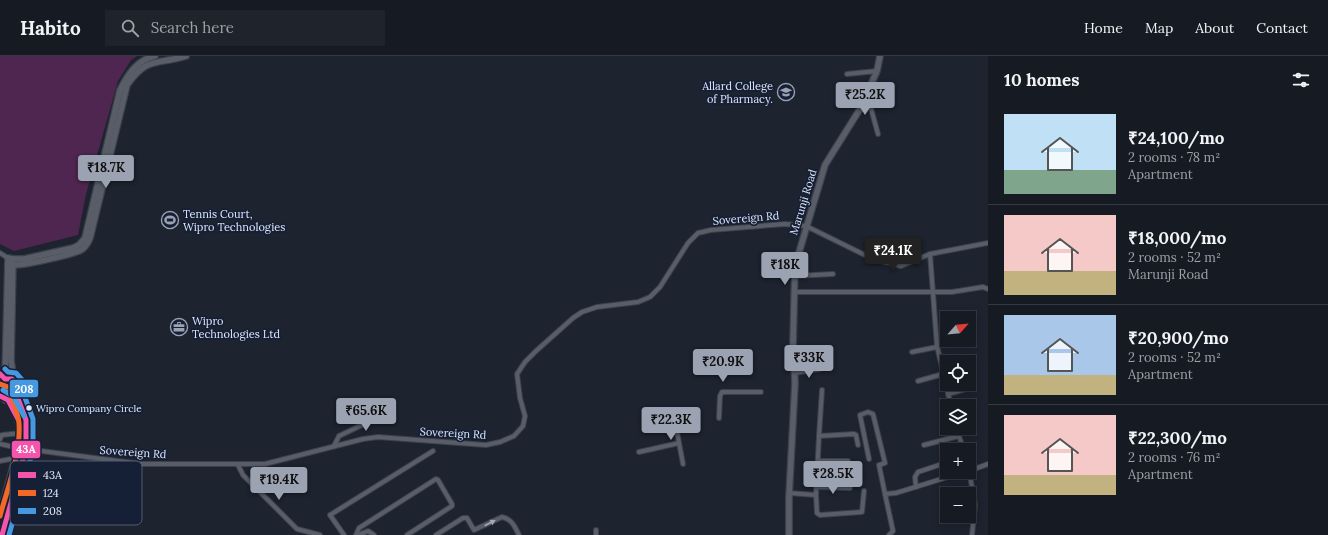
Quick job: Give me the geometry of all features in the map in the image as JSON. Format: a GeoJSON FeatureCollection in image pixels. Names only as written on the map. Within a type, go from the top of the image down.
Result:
{"type":"FeatureCollection","features":[{"type":"Feature","properties":{"kind":"main road"},"geometry":{"type":"LineString","coordinates":[[0,374],[3,380],[14,380],[19,388],[17,396],[26,420],[26,449],[23,461]]}},
{"type":"Feature","properties":{"kind":"main road"},"geometry":{"type":"LineString","coordinates":[[0,396],[8,400],[18,419],[21,433],[15,461]]}},
{"type":"Feature","properties":{"kind":"main road"},"geometry":{"type":"LineString","coordinates":[[8,400],[17,396]]}},
{"type":"Feature","properties":{"kind":"main road"},"geometry":{"type":"LineString","coordinates":[[0,514],[10,479]]}},
{"type":"Feature","properties":{"kind":"main road"},"geometry":{"type":"LineString","coordinates":[[2,535],[10,506]]}},
{"type":"Feature","properties":{"kind":"street"},"geometry":{"type":"LineString","coordinates":[[10,262],[73,248],[79,245],[85,238],[120,90],[132,69],[144,60],[155,56]]}},
{"type":"Feature","properties":{"kind":"street"},"geometry":{"type":"LineString","coordinates":[[10,262],[76,252],[85,247],[90,238],[128,85],[134,75],[146,64],[186,56]]}},
{"type":"Feature","properties":{"kind":"street","name":"Marunji Road"},"geometry":{"type":"LineString","coordinates":[[790,535],[789,494],[794,373],[794,276],[806,226],[825,165],[860,109],[877,71],[880,56]]}},
{"type":"Feature","properties":{"kind":"street"},"geometry":{"type":"LineString","coordinates":[[847,74],[877,71]]}},
{"type":"Feature","properties":{"kind":"street"},"geometry":{"type":"LineString","coordinates":[[867,94],[878,134]]}},
{"type":"Feature","properties":{"kind":"street","name":"Sovereign Rd"},"geometry":{"type":"LineString","coordinates":[[142,464],[265,464],[334,446],[378,437],[486,445],[507,439],[514,436],[523,426],[525,416],[520,398],[517,374],[525,362],[536,351],[573,318],[582,312],[597,307],[638,302],[650,297],[660,287],[688,243],[698,233],[711,230],[785,224],[806,226]]}},
{"type":"Feature","properties":{"kind":"street"},"geometry":{"type":"LineString","coordinates":[[806,226],[873,259],[901,266],[930,254],[988,242]]}},
{"type":"Feature","properties":{"kind":"street"},"geometry":{"type":"LineString","coordinates":[[0,253],[10,262],[11,360],[14,380]]}},
{"type":"Feature","properties":{"kind":"street"},"geometry":{"type":"LineString","coordinates":[[930,254],[934,291],[937,347],[940,360]]}},
{"type":"Feature","properties":{"kind":"street"},"geometry":{"type":"LineString","coordinates":[[3,380],[7,357],[10,262]]}},
{"type":"Feature","properties":{"kind":"street"},"geometry":{"type":"LineString","coordinates":[[794,276],[833,274]]}},
{"type":"Feature","properties":{"kind":"street"},"geometry":{"type":"LineString","coordinates":[[794,292],[952,292],[982,287],[988,289]]}},
{"type":"Feature","properties":{"kind":"street"},"geometry":{"type":"LineString","coordinates":[[912,352],[937,347]]}},
{"type":"Feature","properties":{"kind":"street"},"geometry":{"type":"LineString","coordinates":[[0,362],[7,357]]}},
{"type":"Feature","properties":{"kind":"street"},"geometry":{"type":"LineString","coordinates":[[794,373],[820,369]]}},
{"type":"Feature","properties":{"kind":"street"},"geometry":{"type":"LineString","coordinates":[[918,381],[940,375]]}},
{"type":"Feature","properties":{"kind":"street"},"geometry":{"type":"LineString","coordinates":[[822,390],[816,486],[818,514],[862,512],[864,491]]}},
{"type":"Feature","properties":{"kind":"street"},"geometry":{"type":"LineString","coordinates":[[948,391],[950,399]]}},
{"type":"Feature","properties":{"kind":"street"},"geometry":{"type":"LineString","coordinates":[[948,394],[959,391]]}},
{"type":"Feature","properties":{"kind":"street"},"geometry":{"type":"LineString","coordinates":[[719,418],[720,396],[722,392],[761,392]]}},
{"type":"Feature","properties":{"kind":"street"},"geometry":{"type":"LineString","coordinates":[[334,446],[339,436],[362,424],[385,404]]}},
{"type":"Feature","properties":{"kind":"street"},"geometry":{"type":"LineString","coordinates":[[869,459],[860,415],[868,412],[873,414],[884,463],[879,465],[893,531],[889,535]]}},
{"type":"Feature","properties":{"kind":"street"},"geometry":{"type":"LineString","coordinates":[[674,416],[683,464]]}},
{"type":"Feature","properties":{"kind":"street"},"geometry":{"type":"LineString","coordinates":[[0,439],[2,435],[21,433]]}},
{"type":"Feature","properties":{"kind":"street"},"geometry":{"type":"LineString","coordinates":[[819,436],[854,434],[856,435],[858,445]]}},
{"type":"Feature","properties":{"kind":"street"},"geometry":{"type":"LineString","coordinates":[[924,444],[959,436],[962,443]]}},
{"type":"Feature","properties":{"kind":"street"},"geometry":{"type":"LineString","coordinates":[[639,452],[679,443]]}},
{"type":"Feature","properties":{"kind":"street"},"geometry":{"type":"LineString","coordinates":[[0,444],[19,448]]}},
{"type":"Feature","properties":{"kind":"street","name":"Sovereign Rd"},"geometry":{"type":"LineString","coordinates":[[26,449],[118,461]]}},
{"type":"Feature","properties":{"kind":"street"},"geometry":{"type":"LineString","coordinates":[[344,535],[330,515],[433,451]]}},
{"type":"Feature","properties":{"kind":"street"},"geometry":{"type":"LineString","coordinates":[[0,462],[16,458]]}},
{"type":"Feature","properties":{"kind":"street"},"geometry":{"type":"LineString","coordinates":[[818,460],[848,461]]}},
{"type":"Feature","properties":{"kind":"street"},"geometry":{"type":"LineString","coordinates":[[976,468],[988,464]]}},
{"type":"Feature","properties":{"kind":"street"},"geometry":{"type":"LineString","coordinates":[[238,465],[243,475],[297,529],[320,535]]}},
{"type":"Feature","properties":{"kind":"street"},"geometry":{"type":"LineString","coordinates":[[916,487],[915,477],[918,472],[940,465]]}},
{"type":"Feature","properties":{"kind":"street"},"geometry":{"type":"LineString","coordinates":[[357,535],[360,528],[436,479],[438,480],[452,506],[407,535]]}},
{"type":"Feature","properties":{"kind":"street"},"geometry":{"type":"LineString","coordinates":[[885,494],[942,479]]}},
{"type":"Feature","properties":{"kind":"street"},"geometry":{"type":"LineString","coordinates":[[971,479],[975,505],[972,535]]}},
{"type":"Feature","properties":{"kind":"street"},"geometry":{"type":"LineString","coordinates":[[816,486],[850,488]]}},
{"type":"Feature","properties":{"kind":"street"},"geometry":{"type":"LineString","coordinates":[[789,494],[816,495]]}},
{"type":"Feature","properties":{"kind":"street"},"geometry":{"type":"LineString","coordinates":[[436,535],[463,518],[467,518],[474,530],[502,517],[507,518],[512,522],[519,535]]}},
{"type":"Feature","properties":{"kind":"street"},"geometry":{"type":"LineString","coordinates":[[596,530],[596,535]]}},
{"type":"Feature","properties":{"kind":"street"},"geometry":{"type":"LineString","coordinates":[[357,535],[368,531],[374,535]]}},
{"type":"Feature","properties":{"kind":"shaded area"},"geometry":{"type":"Polygon","coordinates":[[[0,56],[137,56],[131,60],[118,81],[86,194],[78,235],[14,251],[0,244],[0,56]]]}},
{"type":"Feature","properties":{"kind":"transit line","name":"208"},"geometry":{"type":"LineString","coordinates":[[5,369],[8,372],[16,373],[24,382],[24,395],[33,419],[33,450],[30,461]]}},
{"type":"Feature","properties":{"kind":"transit line","name":"43A"},"geometry":{"type":"LineString","coordinates":[[0,374],[5,379],[12,379],[18,385],[17,396],[26,420],[26,449],[23,461]]}},
{"type":"Feature","properties":{"kind":"transit line","name":"124"},"geometry":{"type":"LineString","coordinates":[[0,384],[11,388],[18,418],[19,435],[15,461]]}},
{"type":"Feature","properties":{"kind":"transit line","name":"208"},"geometry":{"type":"LineString","coordinates":[[3,390],[13,396],[24,416]]}},
{"type":"Feature","properties":{"kind":"transit line","name":"43A"},"geometry":{"type":"LineString","coordinates":[[0,396],[8,400],[18,419]]}},
{"type":"Feature","properties":{"kind":"transit line","name":"124"},"geometry":{"type":"LineString","coordinates":[[0,516],[10,481]]}},
{"type":"Feature","properties":{"kind":"transit line","name":"43A"},"geometry":{"type":"LineString","coordinates":[[2,535],[10,506]]}},
{"type":"Feature","properties":{"kind":"transit line","name":"208"},"geometry":{"type":"LineString","coordinates":[[9,535],[12,525]]}},
{"type":"Feature","properties":{"kind":"place","name":"Allard College of Pharmacy."},"geometry":{"type":"Point","coordinates":[786,92]}},
{"type":"Feature","properties":{"kind":"place","name":"Tennis Court, Wipro Technologies"},"geometry":{"type":"Point","coordinates":[170,220]}},
{"type":"Feature","properties":{"kind":"place","name":"Wipro Technologies Ltd"},"geometry":{"type":"Point","coordinates":[179,327]}},
{"type":"Feature","properties":{"kind":"place","name":"Wipro Company Circle"},"geometry":{"type":"Point","coordinates":[29,408]}}]}
